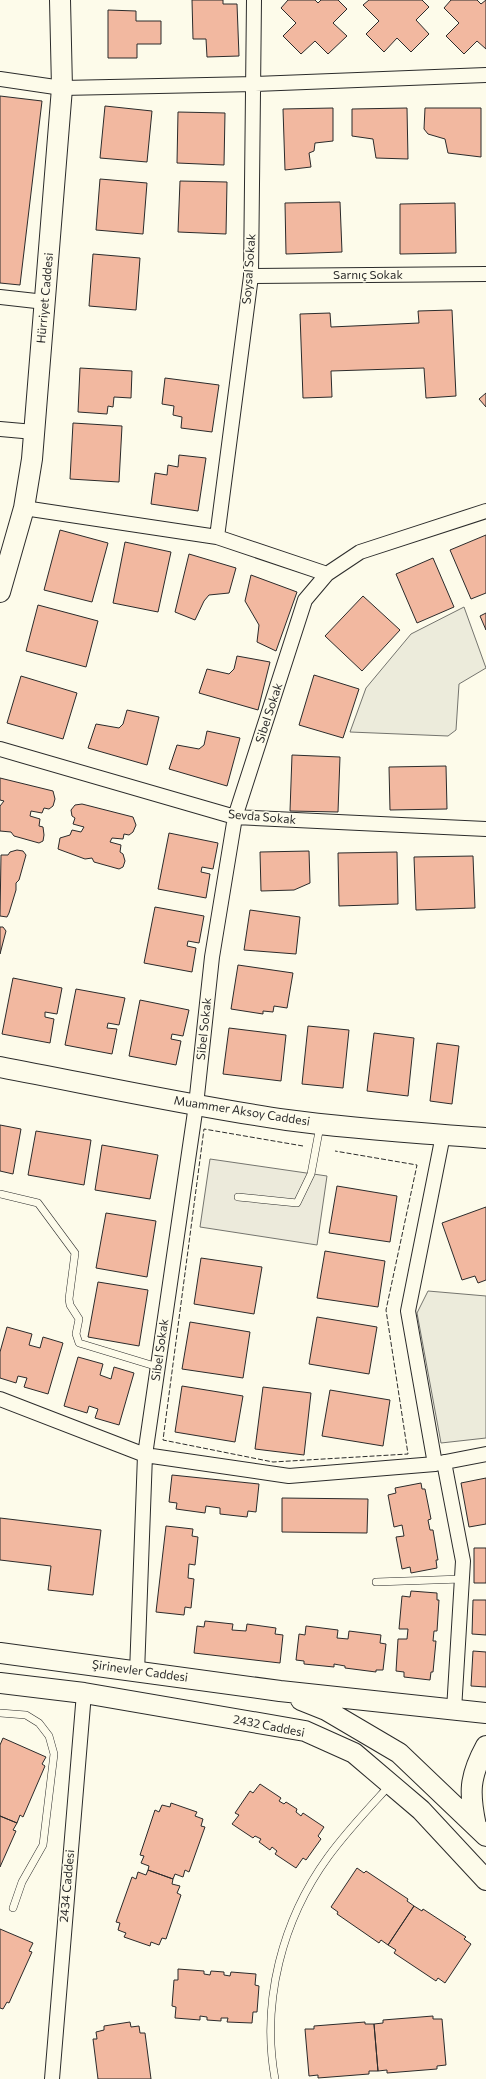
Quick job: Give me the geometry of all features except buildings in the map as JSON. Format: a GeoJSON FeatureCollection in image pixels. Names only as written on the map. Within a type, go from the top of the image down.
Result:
{"type":"FeatureCollection","features":[{"type":"Feature","properties":{"kind":"street","name":"Hürriyet Caddesi"},"geometry":{"type":"LineString","coordinates":[[0,592],[24,508],[34,432],[62,88],[60,0]]}},
{"type":"Feature","properties":{"kind":"street","name":"Soysal Sokak"},"geometry":{"type":"LineString","coordinates":[[217,537],[251,276],[255,84],[254,0]]}},
{"type":"Feature","properties":{"kind":"street"},"geometry":{"type":"LineString","coordinates":[[0,79],[62,88],[255,84],[486,75]]}},
{"type":"Feature","properties":{"kind":"street","name":"Sarnıç Sokak"},"geometry":{"type":"LineString","coordinates":[[251,276],[486,274]]}},
{"type":"Feature","properties":{"kind":"street"},"geometry":{"type":"LineString","coordinates":[[0,297],[44,302]]}},
{"type":"Feature","properties":{"kind":"street"},"geometry":{"type":"LineString","coordinates":[[0,429],[34,432]]}},
{"type":"Feature","properties":{"kind":"street"},"geometry":{"type":"LineString","coordinates":[[24,508],[217,537],[327,574]]}},
{"type":"Feature","properties":{"kind":"street","name":"Sibel Sokak"},"geometry":{"type":"LineString","coordinates":[[137,1673],[145,1455],[196,1105],[212,957],[235,817],[305,600],[327,574],[360,552],[486,511]]}},
{"type":"Feature","properties":{"kind":"street","name":"Sevda Sokak"},"geometry":{"type":"LineString","coordinates":[[0,749],[235,817],[486,829]]}},
{"type":"Feature","properties":{"kind":"street","name":"Muammer Aksoy Caddesi"},"geometry":{"type":"LineString","coordinates":[[0,1067],[196,1105],[288,1120],[486,1138]]}},
{"type":"Feature","properties":{"kind":"street"},"geometry":{"type":"LineString","coordinates":[[443,1135],[408,1311],[440,1463],[463,1561],[454,1710]]}},
{"type":"Feature","properties":{"kind":"street"},"geometry":{"type":"LineString","coordinates":[[0,1399],[145,1455],[289,1476],[440,1463],[486,1454]]}},
{"type":"Feature","properties":{"kind":"street","name":"Şirinevler Caddesi"},"geometry":{"type":"LineString","coordinates":[[0,1653],[90,1664],[137,1673],[206,1680],[280,1691]]}},
{"type":"Feature","properties":{"kind":"street","name":"2432 Caddesi"},"geometry":{"type":"LineString","coordinates":[[0,1683],[84,1693],[305,1731],[354,1753],[421,1810],[486,1880]]}},
{"type":"Feature","properties":{"kind":"street"},"geometry":{"type":"LineString","coordinates":[[280,1691],[486,1713]]}},
{"type":"Feature","properties":{"kind":"street"},"geometry":{"type":"LineString","coordinates":[[280,1691],[326,1710],[399,1753],[481,1831]]}},
{"type":"Feature","properties":{"kind":"street","name":"2434 Caddesi"},"geometry":{"type":"LineString","coordinates":[[52,2079],[84,1693]]}},
{"type":"Feature","properties":{"kind":"street"},"geometry":{"type":"LineString","coordinates":[[481,1831],[471,1803],[471,1783],[476,1764],[486,1746]]}},
{"type":"Feature","properties":{"kind":"lane"},"geometry":{"type":"LineString","coordinates":[[238,1197],[297,1203],[311,1174],[321,1123]]}},
{"type":"Feature","properties":{"kind":"lane"},"geometry":{"type":"LineString","coordinates":[[0,1194],[38,1203],[75,1253],[69,1299],[70,1305],[79,1319],[76,1334],[79,1343],[158,1367]]}},
{"type":"Feature","properties":{"kind":"lane"},"geometry":{"type":"LineString","coordinates":[[376,1582],[462,1579]]}},
{"type":"Feature","properties":{"kind":"lane"},"geometry":{"type":"LineString","coordinates":[[0,1713],[26,1715],[39,1723],[49,1736],[54,1754],[43,1845],[22,1882],[13,1908]]}},
{"type":"Feature","properties":{"kind":"lane"},"geometry":{"type":"LineString","coordinates":[[275,2079],[272,2049],[273,1998],[277,1972],[292,1922],[309,1888],[327,1858],[391,1784]]}},
{"type":"Feature","properties":{"kind":"shaded area"},"geometry":{"type":"Polygon","coordinates":[[[464,607],[486,668],[459,684],[456,730],[448,736],[350,732],[366,688],[411,634],[464,607]]]}},
{"type":"Feature","properties":{"kind":"shaded area"},"geometry":{"type":"Polygon","coordinates":[[[210,1159],[327,1176],[317,1245],[200,1227],[210,1159]]]}},
{"type":"Feature","properties":{"kind":"shaded area"},"geometry":{"type":"Polygon","coordinates":[[[428,1291],[486,1296],[486,1438],[441,1443],[417,1313],[428,1291]]]}},
{"type":"Feature","properties":{"kind":"fence"},"geometry":{"type":"LineString","coordinates":[[303,1146],[204,1129],[163,1440],[273,1462],[408,1454],[386,1310],[417,1165],[335,1151]]}}]}
